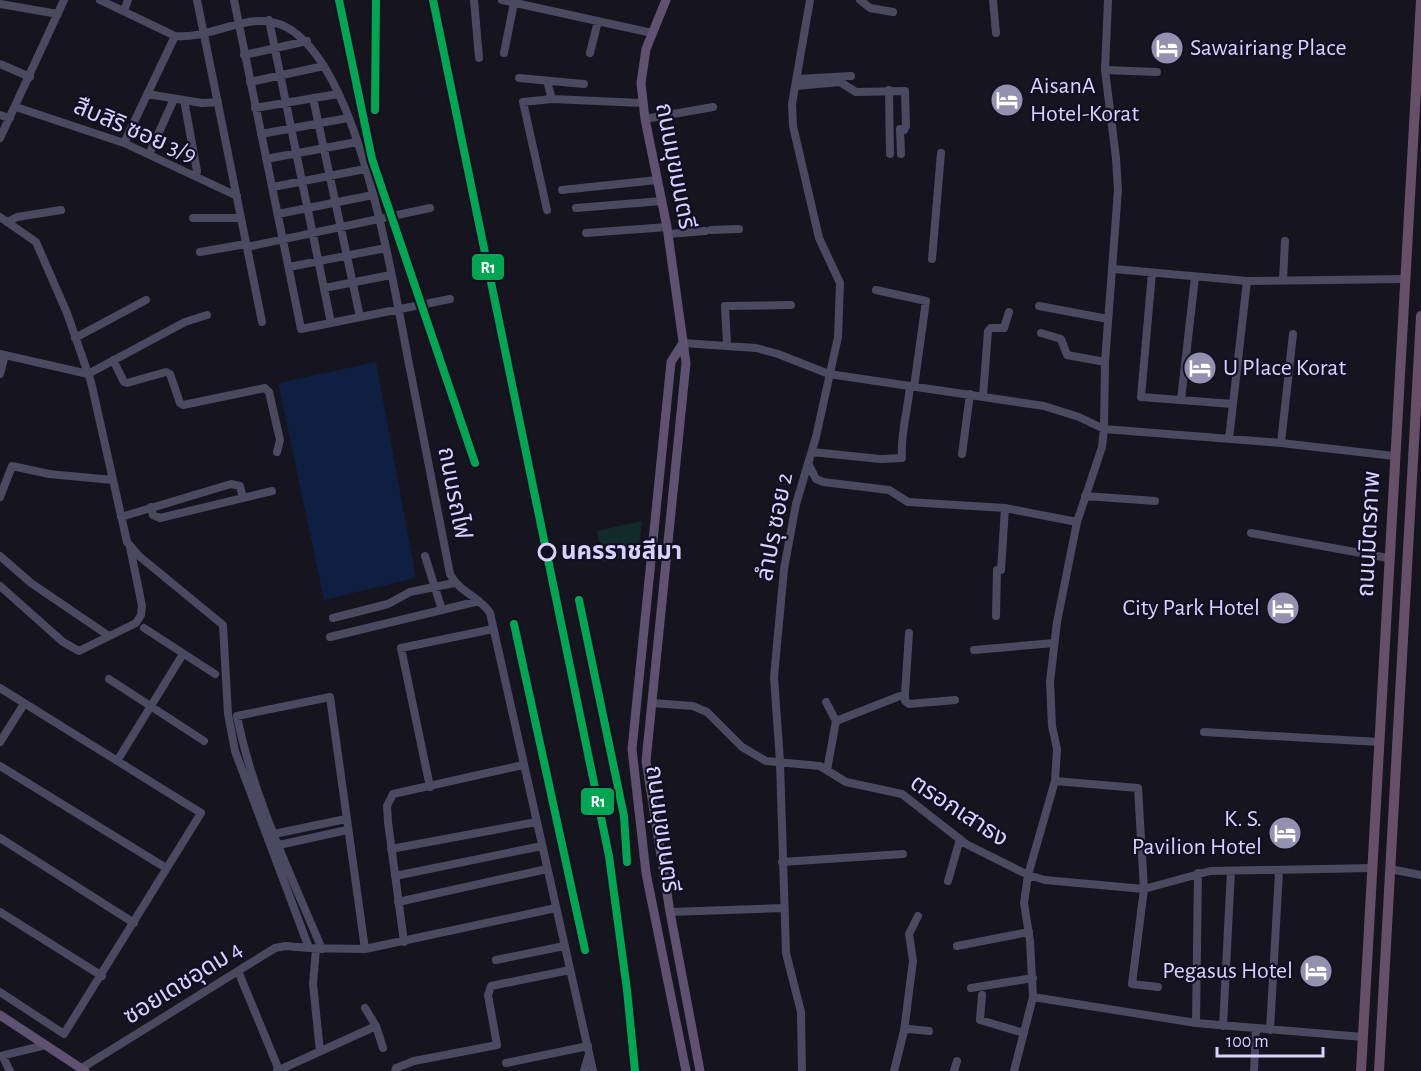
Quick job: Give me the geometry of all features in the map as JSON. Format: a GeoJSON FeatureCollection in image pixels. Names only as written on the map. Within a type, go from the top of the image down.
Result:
{"type":"FeatureCollection","features":[{"type":"Feature","properties":{"kind":"highway","name":"ถนนมิตรภาพ"},"geometry":{"type":"LineString","coordinates":[[1361,1071],[1421,0]]}},
{"type":"Feature","properties":{"kind":"highway","name":"ถนนมิตรภาพ"},"geometry":{"type":"LineString","coordinates":[[1379,1071],[1421,316]]}},
{"type":"Feature","properties":{"kind":"highway"},"geometry":{"type":"LineString","coordinates":[[1373,868],[1390,869]]}},
{"type":"Feature","properties":{"kind":"main road","name":"ถนนมุขมนตรี"},"geometry":{"type":"LineString","coordinates":[[666,0],[652,33],[643,63],[642,103],[668,230],[686,363],[646,761],[669,912],[700,1071]]}},
{"type":"Feature","properties":{"kind":"main road","name":"ถนนมุขมนตรี"},"geometry":{"type":"LineString","coordinates":[[683,343],[671,362],[633,760],[646,873],[686,1071]]}},
{"type":"Feature","properties":{"kind":"main road"},"geometry":{"type":"LineString","coordinates":[[638,707],[652,703]]}},
{"type":"Feature","properties":{"kind":"main road"},"geometry":{"type":"LineString","coordinates":[[646,873],[663,871]]}},
{"type":"Feature","properties":{"kind":"main road"},"geometry":{"type":"LineString","coordinates":[[0,1015],[84,1070]]}},
{"type":"Feature","properties":{"kind":"street"},"geometry":{"type":"LineString","coordinates":[[0,138],[16,108],[64,0]]}},
{"type":"Feature","properties":{"kind":"street"},"geometry":{"type":"LineString","coordinates":[[100,0],[175,36],[189,38],[269,20],[331,323]]}},
{"type":"Feature","properties":{"kind":"street"},"geometry":{"type":"LineString","coordinates":[[123,11],[128,0]]}},
{"type":"Feature","properties":{"kind":"street","name":"สืบสิริ ซอย 3/9"},"geometry":{"type":"LineString","coordinates":[[197,0],[262,322]]}},
{"type":"Feature","properties":{"kind":"street"},"geometry":{"type":"LineString","coordinates":[[234,0],[301,329],[450,299]]}},
{"type":"Feature","properties":{"kind":"street"},"geometry":{"type":"LineString","coordinates":[[474,0],[479,58]]}},
{"type":"Feature","properties":{"kind":"street"},"geometry":{"type":"LineString","coordinates":[[502,0],[652,33]]}},
{"type":"Feature","properties":{"kind":"street","name":"ลำปรุ ซอย 2"},"geometry":{"type":"LineString","coordinates":[[802,1071],[801,1012],[786,953],[780,762],[774,677],[788,548],[838,337],[840,283],[819,238],[809,206],[793,126],[792,104],[810,0]]}},
{"type":"Feature","properties":{"kind":"street"},"geometry":{"type":"LineString","coordinates":[[860,0],[870,8],[893,12]]}},
{"type":"Feature","properties":{"kind":"street"},"geometry":{"type":"LineString","coordinates":[[993,0],[996,33]]}},
{"type":"Feature","properties":{"kind":"street"},"geometry":{"type":"LineString","coordinates":[[1014,1071],[1033,997],[1029,932],[1024,912],[1029,875],[1055,781],[1057,749],[1052,726],[1050,682],[1054,643],[1077,522],[1102,447],[1104,429],[1105,362],[1114,269],[1116,158],[1105,70],[1108,0]]}},
{"type":"Feature","properties":{"kind":"street"},"geometry":{"type":"LineString","coordinates":[[504,52],[514,3]]}},
{"type":"Feature","properties":{"kind":"street"},"geometry":{"type":"LineString","coordinates":[[0,4],[58,14]]}},
{"type":"Feature","properties":{"kind":"street","name":"ถนนรถไฟ"},"geometry":{"type":"LineString","coordinates":[[269,20],[284,25],[307,41],[324,66],[338,94],[357,142],[380,220],[454,583]]}},
{"type":"Feature","properties":{"kind":"street"},"geometry":{"type":"LineString","coordinates":[[590,53],[598,21]]}},
{"type":"Feature","properties":{"kind":"street"},"geometry":{"type":"LineString","coordinates":[[124,143],[175,36]]}},
{"type":"Feature","properties":{"kind":"street"},"geometry":{"type":"LineString","coordinates":[[244,55],[307,41]]}},
{"type":"Feature","properties":{"kind":"street"},"geometry":{"type":"LineString","coordinates":[[0,64],[30,76]]}},
{"type":"Feature","properties":{"kind":"street"},"geometry":{"type":"LineString","coordinates":[[250,82],[324,66]]}},
{"type":"Feature","properties":{"kind":"street"},"geometry":{"type":"LineString","coordinates":[[1105,70],[1157,72]]}},
{"type":"Feature","properties":{"kind":"street"},"geometry":{"type":"LineString","coordinates":[[797,82],[851,76]]}},
{"type":"Feature","properties":{"kind":"street"},"geometry":{"type":"LineString","coordinates":[[519,78],[584,84]]}},
{"type":"Feature","properties":{"kind":"street"},"geometry":{"type":"LineString","coordinates":[[547,81],[552,99]]}},
{"type":"Feature","properties":{"kind":"street"},"geometry":{"type":"LineString","coordinates":[[797,82],[843,82],[856,92],[901,90],[906,94],[906,126],[904,130],[900,129],[901,154]]}},
{"type":"Feature","properties":{"kind":"street"},"geometry":{"type":"LineString","coordinates":[[889,90],[890,154]]}},
{"type":"Feature","properties":{"kind":"street"},"geometry":{"type":"LineString","coordinates":[[147,94],[174,99],[218,102]]}},
{"type":"Feature","properties":{"kind":"street"},"geometry":{"type":"LineString","coordinates":[[255,108],[338,94]]}},
{"type":"Feature","properties":{"kind":"street"},"geometry":{"type":"LineString","coordinates":[[313,98],[360,317]]}},
{"type":"Feature","properties":{"kind":"street"},"geometry":{"type":"LineString","coordinates":[[151,150],[174,99]]}},
{"type":"Feature","properties":{"kind":"street"},"geometry":{"type":"LineString","coordinates":[[184,100],[197,171]]}},
{"type":"Feature","properties":{"kind":"street"},"geometry":{"type":"LineString","coordinates":[[548,210],[522,105],[525,100],[642,103]]}},
{"type":"Feature","properties":{"kind":"street"},"geometry":{"type":"LineString","coordinates":[[645,118],[713,107]]}},
{"type":"Feature","properties":{"kind":"street","name":"สืบสิริ ซอย 3/9"},"geometry":{"type":"LineString","coordinates":[[16,108],[124,143],[237,196]]}},
{"type":"Feature","properties":{"kind":"street"},"geometry":{"type":"LineString","coordinates":[[0,115],[10,118]]}},
{"type":"Feature","properties":{"kind":"street"},"geometry":{"type":"LineString","coordinates":[[261,134],[348,118]]}},
{"type":"Feature","properties":{"kind":"street"},"geometry":{"type":"LineString","coordinates":[[266,159],[357,142]]}},
{"type":"Feature","properties":{"kind":"street"},"geometry":{"type":"LineString","coordinates":[[932,259],[941,153]]}},
{"type":"Feature","properties":{"kind":"street"},"geometry":{"type":"LineString","coordinates":[[273,187],[365,169]]}},
{"type":"Feature","properties":{"kind":"street"},"geometry":{"type":"LineString","coordinates":[[562,190],[657,180]]}},
{"type":"Feature","properties":{"kind":"street"},"geometry":{"type":"LineString","coordinates":[[278,214],[373,195]]}},
{"type":"Feature","properties":{"kind":"street"},"geometry":{"type":"LineString","coordinates":[[576,208],[662,201]]}},
{"type":"Feature","properties":{"kind":"street"},"geometry":{"type":"LineString","coordinates":[[200,252],[342,228],[430,208]]}},
{"type":"Feature","properties":{"kind":"street"},"geometry":{"type":"LineString","coordinates":[[4,219],[61,210]]}},
{"type":"Feature","properties":{"kind":"street"},"geometry":{"type":"LineString","coordinates":[[193,218],[241,218]]}},
{"type":"Feature","properties":{"kind":"street"},"geometry":{"type":"LineString","coordinates":[[0,586],[63,642],[79,651],[136,623],[141,615],[142,606],[130,545],[121,517],[88,374],[36,242],[4,219]]}},
{"type":"Feature","properties":{"kind":"street"},"geometry":{"type":"LineString","coordinates":[[586,233],[739,229]]}},
{"type":"Feature","properties":{"kind":"street"},"geometry":{"type":"LineString","coordinates":[[1283,280],[1285,241]]}},
{"type":"Feature","properties":{"kind":"street"},"geometry":{"type":"LineString","coordinates":[[289,267],[386,248]]}},
{"type":"Feature","properties":{"kind":"street"},"geometry":{"type":"LineString","coordinates":[[1114,269],[1247,281],[1404,279]]}},
{"type":"Feature","properties":{"kind":"street"},"geometry":{"type":"LineString","coordinates":[[1152,273],[1141,397],[1233,404]]}},
{"type":"Feature","properties":{"kind":"street"},"geometry":{"type":"LineString","coordinates":[[324,288],[391,275]]}},
{"type":"Feature","properties":{"kind":"street"},"geometry":{"type":"LineString","coordinates":[[1181,400],[1195,277]]}},
{"type":"Feature","properties":{"kind":"street"},"geometry":{"type":"LineString","coordinates":[[1229,439],[1247,281]]}},
{"type":"Feature","properties":{"kind":"street"},"geometry":{"type":"LineString","coordinates":[[812,452],[880,459],[902,458],[901,445],[907,421],[926,301],[876,290]]}},
{"type":"Feature","properties":{"kind":"street"},"geometry":{"type":"LineString","coordinates":[[75,338],[146,300]]}},
{"type":"Feature","properties":{"kind":"street"},"geometry":{"type":"LineString","coordinates":[[727,345],[725,306],[791,305]]}},
{"type":"Feature","properties":{"kind":"street"},"geometry":{"type":"LineString","coordinates":[[1039,306],[1108,319]]}},
{"type":"Feature","properties":{"kind":"street"},"geometry":{"type":"LineString","coordinates":[[983,396],[988,331],[991,328],[1004,328],[1009,312]]}},
{"type":"Feature","properties":{"kind":"street"},"geometry":{"type":"LineString","coordinates":[[0,374],[2,354],[88,374],[185,322],[207,315]]}},
{"type":"Feature","properties":{"kind":"street"},"geometry":{"type":"LineString","coordinates":[[1041,333],[1061,339],[1067,355],[1105,362]]}},
{"type":"Feature","properties":{"kind":"street"},"geometry":{"type":"LineString","coordinates":[[1281,443],[1293,334]]}},
{"type":"Feature","properties":{"kind":"street"},"geometry":{"type":"LineString","coordinates":[[683,343],[727,345],[778,354],[829,374],[983,396],[1060,410],[1104,429],[1281,443],[1394,456]]}},
{"type":"Feature","properties":{"kind":"street"},"geometry":{"type":"LineString","coordinates":[[113,360],[124,382],[127,383],[166,372],[171,374],[180,403],[183,405],[265,388],[269,392],[280,440],[277,452]]}},
{"type":"Feature","properties":{"kind":"street"},"geometry":{"type":"LineString","coordinates":[[962,454],[970,394]]}},
{"type":"Feature","properties":{"kind":"street"},"geometry":{"type":"LineString","coordinates":[[808,463],[816,479],[889,490],[908,502],[1005,508],[1077,522]]}},
{"type":"Feature","properties":{"kind":"street"},"geometry":{"type":"LineString","coordinates":[[0,497],[12,466],[49,474],[113,480]]}},
{"type":"Feature","properties":{"kind":"street"},"geometry":{"type":"LineString","coordinates":[[121,517],[237,483],[243,498]]}},
{"type":"Feature","properties":{"kind":"street"},"geometry":{"type":"LineString","coordinates":[[151,507],[153,515],[160,518],[272,491]]}},
{"type":"Feature","properties":{"kind":"street"},"geometry":{"type":"LineString","coordinates":[[1085,496],[1155,501]]}},
{"type":"Feature","properties":{"kind":"street"},"geometry":{"type":"LineString","coordinates":[[996,616],[1005,508]]}},
{"type":"Feature","properties":{"kind":"street"},"geometry":{"type":"LineString","coordinates":[[1251,533],[1388,558]]}},
{"type":"Feature","properties":{"kind":"street"},"geometry":{"type":"LineString","coordinates":[[130,545],[223,625],[228,714],[235,751],[316,949]]}},
{"type":"Feature","properties":{"kind":"street"},"geometry":{"type":"LineString","coordinates":[[0,556],[31,583],[109,636]]}},
{"type":"Feature","properties":{"kind":"street"},"geometry":{"type":"LineString","coordinates":[[425,556],[442,610]]}},
{"type":"Feature","properties":{"kind":"street"},"geometry":{"type":"LineString","coordinates":[[333,618],[388,604],[410,592],[454,583],[479,601],[490,614],[588,1049],[591,1071]]}},
{"type":"Feature","properties":{"kind":"street"},"geometry":{"type":"LineString","coordinates":[[330,637],[479,601]]}},
{"type":"Feature","properties":{"kind":"street"},"geometry":{"type":"LineString","coordinates":[[144,628],[214,674]]}},
{"type":"Feature","properties":{"kind":"street"},"geometry":{"type":"LineString","coordinates":[[430,787],[401,648],[493,629]]}},
{"type":"Feature","properties":{"kind":"street"},"geometry":{"type":"LineString","coordinates":[[909,633],[905,701],[909,704],[955,700]]}},
{"type":"Feature","properties":{"kind":"street"},"geometry":{"type":"LineString","coordinates":[[974,650],[1054,643]]}},
{"type":"Feature","properties":{"kind":"street"},"geometry":{"type":"LineString","coordinates":[[117,761],[183,654]]}},
{"type":"Feature","properties":{"kind":"street"},"geometry":{"type":"LineString","coordinates":[[109,679],[204,741]]}},
{"type":"Feature","properties":{"kind":"street"},"geometry":{"type":"LineString","coordinates":[[0,688],[201,813],[64,1034],[0,992]]}},
{"type":"Feature","properties":{"kind":"street"},"geometry":{"type":"LineString","coordinates":[[836,721],[905,694]]}},
{"type":"Feature","properties":{"kind":"street"},"geometry":{"type":"LineString","coordinates":[[320,1051],[313,984],[316,949],[244,750],[237,716],[330,697],[365,949]]}},
{"type":"Feature","properties":{"kind":"street"},"geometry":{"type":"LineString","coordinates":[[826,702],[836,721],[827,770]]}},
{"type":"Feature","properties":{"kind":"street","name":"ตรอกเสาธง"},"geometry":{"type":"LineString","coordinates":[[652,703],[693,706],[707,712],[753,755],[766,761],[811,764],[827,770],[846,782],[902,794],[960,839],[1029,875],[1063,883],[1144,889],[1198,873],[1373,868]]}},
{"type":"Feature","properties":{"kind":"street"},"geometry":{"type":"LineString","coordinates":[[0,742],[24,704]]}},
{"type":"Feature","properties":{"kind":"street"},"geometry":{"type":"LineString","coordinates":[[1204,732],[1379,742]]}},
{"type":"Feature","properties":{"kind":"street"},"geometry":{"type":"LineString","coordinates":[[404,942],[387,806],[393,794],[523,765]]}},
{"type":"Feature","properties":{"kind":"street"},"geometry":{"type":"LineString","coordinates":[[0,766],[166,868]]}},
{"type":"Feature","properties":{"kind":"street"},"geometry":{"type":"LineString","coordinates":[[1055,781],[1138,788],[1144,889],[1132,984],[1158,987]]}},
{"type":"Feature","properties":{"kind":"street"},"geometry":{"type":"LineString","coordinates":[[274,834],[346,819]]}},
{"type":"Feature","properties":{"kind":"street"},"geometry":{"type":"LineString","coordinates":[[391,849],[536,822]]}},
{"type":"Feature","properties":{"kind":"street"},"geometry":{"type":"LineString","coordinates":[[279,844],[347,830]]}},
{"type":"Feature","properties":{"kind":"street"},"geometry":{"type":"LineString","coordinates":[[0,838],[134,923]]}},
{"type":"Feature","properties":{"kind":"street"},"geometry":{"type":"LineString","coordinates":[[948,881],[960,839]]}},
{"type":"Feature","properties":{"kind":"street"},"geometry":{"type":"LineString","coordinates":[[395,876],[542,846]]}},
{"type":"Feature","properties":{"kind":"street"},"geometry":{"type":"LineString","coordinates":[[782,862],[903,854]]}},
{"type":"Feature","properties":{"kind":"street"},"geometry":{"type":"LineString","coordinates":[[1390,869],[1421,875]]}},
{"type":"Feature","properties":{"kind":"street"},"geometry":{"type":"LineString","coordinates":[[398,902],[547,870]]}},
{"type":"Feature","properties":{"kind":"street"},"geometry":{"type":"LineString","coordinates":[[1223,1026],[1231,871]]}},
{"type":"Feature","properties":{"kind":"street"},"geometry":{"type":"LineString","coordinates":[[1270,1030],[1279,872]]}},
{"type":"Feature","properties":{"kind":"street"},"geometry":{"type":"LineString","coordinates":[[1196,1023],[1198,873]]}},
{"type":"Feature","properties":{"kind":"street","name":"ซอยเดชอุดม 4"},"geometry":{"type":"LineString","coordinates":[[84,1070],[275,948],[286,946],[316,949],[365,949],[556,908]]}},
{"type":"Feature","properties":{"kind":"street"},"geometry":{"type":"LineString","coordinates":[[669,912],[783,908]]}},
{"type":"Feature","properties":{"kind":"street"},"geometry":{"type":"LineString","coordinates":[[0,912],[102,976]]}},
{"type":"Feature","properties":{"kind":"street"},"geometry":{"type":"LineString","coordinates":[[894,1071],[904,1031],[913,961],[909,934],[918,916]]}},
{"type":"Feature","properties":{"kind":"street"},"geometry":{"type":"LineString","coordinates":[[957,946],[1029,932]]}},
{"type":"Feature","properties":{"kind":"street"},"geometry":{"type":"LineString","coordinates":[[496,960],[564,946]]}},
{"type":"Feature","properties":{"kind":"street"},"geometry":{"type":"LineString","coordinates":[[394,1071],[414,1061],[497,1045],[488,995],[491,986],[570,970]]}},
{"type":"Feature","properties":{"kind":"street"},"geometry":{"type":"LineString","coordinates":[[238,971],[278,1070],[376,1026]]}},
{"type":"Feature","properties":{"kind":"street"},"geometry":{"type":"LineString","coordinates":[[971,988],[1033,978]]}},
{"type":"Feature","properties":{"kind":"street"},"geometry":{"type":"LineString","coordinates":[[982,995],[980,1020],[1023,1034]]}},
{"type":"Feature","properties":{"kind":"street"},"geometry":{"type":"LineString","coordinates":[[1033,997],[1196,1023],[1363,1037]]}},
{"type":"Feature","properties":{"kind":"street"},"geometry":{"type":"LineString","coordinates":[[365,1008],[376,1026],[383,1048]]}},
{"type":"Feature","properties":{"kind":"street"},"geometry":{"type":"LineString","coordinates":[[904,1031],[909,1029],[929,1031]]}},
{"type":"Feature","properties":{"kind":"street"},"geometry":{"type":"LineString","coordinates":[[1254,1071],[1256,1029]]}},
{"type":"Feature","properties":{"kind":"street"},"geometry":{"type":"LineString","coordinates":[[10,1071],[1,1056],[46,1045]]}},
{"type":"Feature","properties":{"kind":"street"},"geometry":{"type":"LineString","coordinates":[[506,1063],[588,1049]]}},
{"type":"Feature","properties":{"kind":"street"},"geometry":{"type":"LineString","coordinates":[[584,1071],[588,1049]]}},
{"type":"Feature","properties":{"kind":"street"},"geometry":{"type":"LineString","coordinates":[[954,1071],[957,1061]]}},
{"type":"Feature","properties":{"kind":"green space"},"geometry":{"type":"Polygon","coordinates":[[[642,521],[638,554],[603,562],[597,531],[642,521]]]}},
{"type":"Feature","properties":{"kind":"water"},"geometry":{"type":"Polygon","coordinates":[[[376,362],[416,578],[324,600],[278,383],[376,362]]]}},
{"type":"Feature","properties":{"kind":"transit line","name":"R1"},"geometry":{"type":"LineString","coordinates":[[339,0],[372,159],[475,463]]}},
{"type":"Feature","properties":{"kind":"transit line","name":"R1"},"geometry":{"type":"LineString","coordinates":[[375,110],[376,0]]}},
{"type":"Feature","properties":{"kind":"transit line","name":"R1"},"geometry":{"type":"LineString","coordinates":[[433,0],[609,856],[635,1071]]}},
{"type":"Feature","properties":{"kind":"transit line","name":"R1"},"geometry":{"type":"LineString","coordinates":[[579,600],[624,816],[627,862]]}},
{"type":"Feature","properties":{"kind":"transit line","name":"R1"},"geometry":{"type":"LineString","coordinates":[[514,624],[585,950]]}},
{"type":"Feature","properties":{"kind":"place","name":"Sawairiang Place"},"geometry":{"type":"Point","coordinates":[1167,48]}},
{"type":"Feature","properties":{"kind":"place","name":"AisanA Hotel-Korat"},"geometry":{"type":"Point","coordinates":[1007,100]}},
{"type":"Feature","properties":{"kind":"place","name":"U Place Korat"},"geometry":{"type":"Point","coordinates":[1200,368]}},
{"type":"Feature","properties":{"kind":"place","name":"นครราชสีมา"},"geometry":{"type":"Point","coordinates":[547,552]}},
{"type":"Feature","properties":{"kind":"place","name":"City Park Hotel"},"geometry":{"type":"Point","coordinates":[1283,608]}},
{"type":"Feature","properties":{"kind":"place","name":"K. S. Pavilion Hotel"},"geometry":{"type":"Point","coordinates":[1285,833]}},
{"type":"Feature","properties":{"kind":"place","name":"Pegasus Hotel"},"geometry":{"type":"Point","coordinates":[1316,971]}}]}
